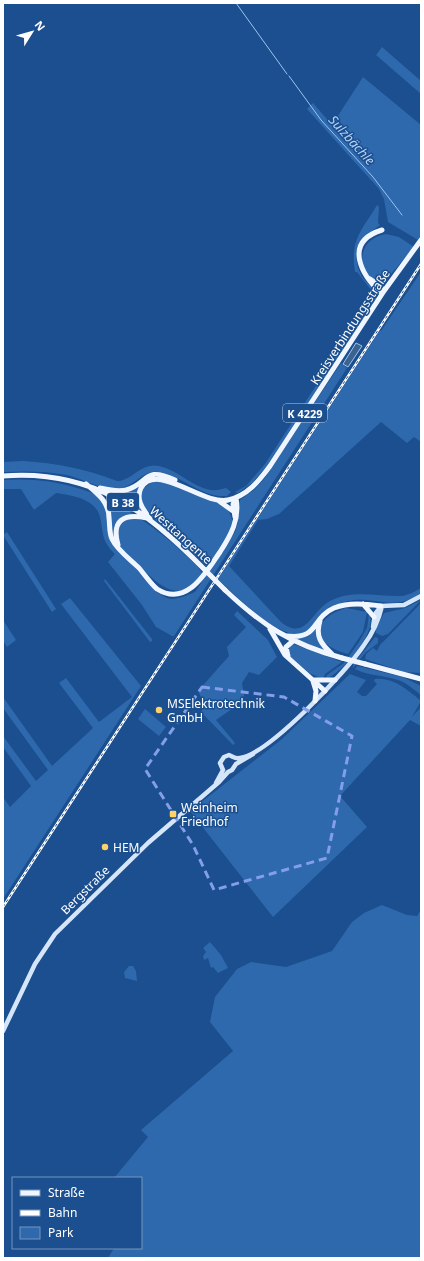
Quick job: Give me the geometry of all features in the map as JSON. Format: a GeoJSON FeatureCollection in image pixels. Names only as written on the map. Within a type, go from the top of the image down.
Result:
{"type":"FeatureCollection","features":[{"type":"Feature","properties":{"kind":"main road"},"geometry":{"type":"LineString","coordinates":[[382,230],[367,238],[359,251],[361,269],[367,278],[383,293]]}},
{"type":"Feature","properties":{"kind":"main road","name":"Kreisverbindungsstraße"},"geometry":{"type":"LineString","coordinates":[[236,498],[251,489],[270,466],[383,293],[421,240]]}},
{"type":"Feature","properties":{"kind":"main road"},"geometry":{"type":"LineString","coordinates":[[367,278],[377,283],[383,293]]}},
{"type":"Feature","properties":{"kind":"main road"},"geometry":{"type":"LineString","coordinates":[[377,283],[393,279]]}},
{"type":"Feature","properties":{"kind":"main road"},"geometry":{"type":"LineString","coordinates":[[94,488],[116,491],[125,490],[148,476],[158,474],[208,495],[236,498]]}},
{"type":"Feature","properties":{"kind":"main road","name":"Westtangente"},"geometry":{"type":"LineString","coordinates":[[3,476],[46,476],[86,484],[135,509],[150,519],[225,590],[270,628],[282,636]]}},
{"type":"Feature","properties":{"kind":"main road","name":"K 4229"},"geometry":{"type":"LineString","coordinates":[[150,519],[140,505],[140,494],[144,485],[154,479],[169,481],[202,496],[218,501],[236,498]]}},
{"type":"Feature","properties":{"kind":"main road"},"geometry":{"type":"LineString","coordinates":[[86,484],[105,502],[109,513],[110,535],[118,546],[150,580],[172,593],[190,590],[201,580],[232,531],[236,519],[236,498]]}},
{"type":"Feature","properties":{"kind":"main road"},"geometry":{"type":"LineString","coordinates":[[236,498],[233,502],[233,511],[236,519]]}},
{"type":"Feature","properties":{"kind":"main road"},"geometry":{"type":"LineString","coordinates":[[218,501],[233,511]]}},
{"type":"Feature","properties":{"kind":"main road"},"geometry":{"type":"LineString","coordinates":[[118,546],[116,530],[122,520],[133,516],[150,519]]}},
{"type":"Feature","properties":{"kind":"main road"},"geometry":{"type":"LineString","coordinates":[[282,636],[301,637],[306,635],[321,618],[334,608],[344,605],[404,605],[421,596]]}},
{"type":"Feature","properties":{"kind":"main road"},"geometry":{"type":"LineString","coordinates":[[363,604],[374,617]]}},
{"type":"Feature","properties":{"kind":"main road"},"geometry":{"type":"LineString","coordinates":[[373,628],[376,611],[381,606]]}},
{"type":"Feature","properties":{"kind":"main road","name":"Bergstraße"},"geometry":{"type":"LineString","coordinates":[[3,1031],[35,964],[55,934],[148,843],[213,787],[225,771],[234,769],[236,764],[265,746],[325,691],[364,645],[373,628],[381,606]]}},
{"type":"Feature","properties":{"kind":"main road"},"geometry":{"type":"LineString","coordinates":[[321,618],[318,626],[318,637],[322,644],[333,655]]}},
{"type":"Feature","properties":{"kind":"main road"},"geometry":{"type":"LineString","coordinates":[[270,628],[285,655],[325,691]]}},
{"type":"Feature","properties":{"kind":"main road","name":"B 38"},"geometry":{"type":"LineString","coordinates":[[282,636],[342,658],[421,679]]}},
{"type":"Feature","properties":{"kind":"main road"},"geometry":{"type":"LineString","coordinates":[[290,659],[286,647],[293,641]]}},
{"type":"Feature","properties":{"kind":"main road"},"geometry":{"type":"LineString","coordinates":[[313,680],[335,680]]}},
{"type":"Feature","properties":{"kind":"main road"},"geometry":{"type":"LineString","coordinates":[[313,680],[316,691],[315,701]]}},
{"type":"Feature","properties":{"kind":"main road","name":"Bergstraße"},"geometry":{"type":"LineString","coordinates":[[225,771],[220,764],[222,758],[227,755],[234,758],[241,758],[253,754]]}},
{"type":"Feature","properties":{"kind":"main road"},"geometry":{"type":"LineString","coordinates":[[234,758],[236,764]]}},
{"type":"Feature","properties":{"kind":"highlighted area"},"geometry":{"type":"Polygon","coordinates":[[[202,687],[284,697],[352,736],[327,858],[214,890],[193,845],[145,769],[202,687]]]}},
{"type":"Feature","properties":{"kind":"green space"},"geometry":{"type":"Polygon","coordinates":[[[382,47],[421,81],[421,94],[376,55],[382,47]]]}},
{"type":"Feature","properties":{"kind":"green space"},"geometry":{"type":"Polygon","coordinates":[[[363,77],[421,125],[421,236],[418,240],[388,222],[384,199],[379,189],[307,109],[313,103],[332,125],[363,77]]]}},
{"type":"Feature","properties":{"kind":"green space"},"geometry":{"type":"Polygon","coordinates":[[[377,205],[379,207],[378,223],[380,225],[361,239],[356,256],[358,268],[362,277],[377,293],[376,299],[267,466],[253,482],[238,493],[235,492],[246,486],[265,464],[375,295],[357,272],[355,272],[354,251],[358,236],[377,205]]]}},
{"type":"Feature","properties":{"kind":"green space"},"geometry":{"type":"Polygon","coordinates":[[[386,234],[399,237],[414,247],[387,279],[378,280],[371,277],[365,271],[362,263],[363,254],[366,245],[374,238],[386,234]]]}},
{"type":"Feature","properties":{"kind":"green space"},"geometry":{"type":"Polygon","coordinates":[[[421,272],[421,442],[414,437],[407,443],[381,422],[279,514],[267,519],[258,520],[229,566],[281,622],[297,629],[308,623],[323,606],[339,597],[357,594],[403,596],[421,588],[421,593],[412,598],[396,603],[363,600],[343,602],[333,606],[320,615],[308,632],[298,635],[286,632],[260,617],[218,579],[380,330],[381,331],[421,272]]]}},
{"type":"Feature","properties":{"kind":"green space"},"geometry":{"type":"Polygon","coordinates":[[[341,363],[347,368],[174,636],[156,627],[142,605],[108,562],[115,554],[105,541],[100,517],[94,506],[82,499],[56,493],[34,510],[21,489],[3,489],[3,480],[32,480],[59,483],[85,490],[109,500],[133,513],[176,547],[197,566],[202,573],[191,585],[181,590],[170,590],[150,576],[123,550],[144,579],[164,597],[171,599],[186,596],[195,592],[235,532],[238,522],[240,500],[255,489],[264,479],[341,363]]]}},
{"type":"Feature","properties":{"kind":"green space"},"geometry":{"type":"Polygon","coordinates":[[[23,461],[71,467],[117,481],[127,478],[142,469],[153,465],[166,468],[198,486],[211,490],[226,488],[231,492],[227,496],[208,494],[176,477],[158,472],[152,472],[126,486],[114,489],[102,487],[67,475],[19,471],[3,472],[3,462],[23,461]]]}},
{"type":"Feature","properties":{"kind":"green space"},"geometry":{"type":"Polygon","coordinates":[[[155,481],[168,482],[226,507],[230,516],[227,509],[229,511],[234,525],[208,568],[186,546],[155,520],[145,508],[141,498],[142,491],[146,486],[155,481]]]}},
{"type":"Feature","properties":{"kind":"green space"},"geometry":{"type":"Polygon","coordinates":[[[141,483],[137,502],[140,509],[112,493],[120,493],[141,483]]]}},
{"type":"Feature","properties":{"kind":"green space"},"geometry":{"type":"Polygon","coordinates":[[[7,532],[56,609],[52,612],[3,535],[7,532]]]}},
{"type":"Feature","properties":{"kind":"green space"},"geometry":{"type":"Polygon","coordinates":[[[105,579],[152,639],[152,641],[150,642],[104,581],[105,579]]]}},
{"type":"Feature","properties":{"kind":"green space"},"geometry":{"type":"Polygon","coordinates":[[[70,598],[141,686],[3,899],[3,797],[10,807],[31,786],[3,747],[3,736],[36,781],[48,770],[3,708],[3,697],[52,766],[93,728],[59,683],[66,678],[99,722],[132,697],[61,604],[70,598]]]}},
{"type":"Feature","properties":{"kind":"green space"},"geometry":{"type":"Polygon","coordinates":[[[421,600],[388,634],[382,636],[376,633],[376,629],[384,613],[405,608],[421,600]]]}},
{"type":"Feature","properties":{"kind":"green space"},"geometry":{"type":"Polygon","coordinates":[[[421,603],[421,673],[404,672],[365,659],[366,654],[373,648],[377,651],[380,645],[421,603]]]}},
{"type":"Feature","properties":{"kind":"green space"},"geometry":{"type":"Polygon","coordinates":[[[346,608],[367,612],[363,632],[348,654],[327,645],[320,632],[321,625],[326,619],[334,613],[346,608]]]}},
{"type":"Feature","properties":{"kind":"green space"},"geometry":{"type":"Polygon","coordinates":[[[237,611],[268,640],[277,657],[259,675],[249,672],[242,683],[244,696],[229,711],[216,720],[235,743],[233,745],[201,712],[205,705],[198,691],[229,656],[227,647],[246,627],[234,615],[237,611]]]}},
{"type":"Feature","properties":{"kind":"green space"},"geometry":{"type":"Polygon","coordinates":[[[369,614],[371,621],[369,630],[357,651],[341,669],[326,679],[327,675],[344,663],[359,642],[367,628],[369,614]]]}},
{"type":"Feature","properties":{"kind":"green space"},"geometry":{"type":"Polygon","coordinates":[[[3,620],[16,640],[7,647],[3,640],[3,620]]]}},
{"type":"Feature","properties":{"kind":"green space"},"geometry":{"type":"Polygon","coordinates":[[[316,625],[326,651],[296,639],[309,636],[316,625]]]}},
{"type":"Feature","properties":{"kind":"green space"},"geometry":{"type":"Polygon","coordinates":[[[375,637],[378,638],[378,643],[365,653],[353,668],[353,665],[375,637]]]}},
{"type":"Feature","properties":{"kind":"green space"},"geometry":{"type":"Polygon","coordinates":[[[292,644],[342,662],[325,674],[323,679],[309,673],[291,657],[288,652],[289,646],[292,644]]]}},
{"type":"Feature","properties":{"kind":"green space"},"geometry":{"type":"Polygon","coordinates":[[[357,666],[403,677],[421,686],[421,695],[401,681],[360,671],[355,669],[357,666]]]}},
{"type":"Feature","properties":{"kind":"green space"},"geometry":{"type":"Polygon","coordinates":[[[350,674],[366,680],[357,692],[362,696],[366,696],[377,684],[374,681],[375,679],[388,680],[400,685],[421,701],[412,717],[421,707],[421,726],[410,720],[340,796],[367,827],[273,917],[190,811],[282,739],[350,674]]]}},
{"type":"Feature","properties":{"kind":"green space"},"geometry":{"type":"Polygon","coordinates":[[[145,709],[166,727],[159,736],[138,719],[145,709]]]}},
{"type":"Feature","properties":{"kind":"green space"},"geometry":{"type":"Polygon","coordinates":[[[382,905],[407,915],[417,916],[421,910],[421,1258],[108,1258],[113,1249],[142,1249],[142,1177],[115,1177],[148,1137],[141,1130],[233,1051],[210,1022],[215,997],[237,969],[251,962],[286,967],[332,951],[352,922],[364,913],[382,905]]]}},
{"type":"Feature","properties":{"kind":"green space"},"geometry":{"type":"Polygon","coordinates":[[[210,942],[221,955],[228,968],[218,973],[213,967],[211,968],[208,958],[204,960],[203,956],[206,952],[203,948],[210,942]]]}},
{"type":"Feature","properties":{"kind":"green space"},"geometry":{"type":"Polygon","coordinates":[[[129,966],[133,966],[136,971],[137,981],[125,978],[124,972],[129,966]]]}},
{"type":"Feature","properties":{"kind":"shaded area"},"geometry":{"type":"Polygon","coordinates":[[[356,343],[362,346],[348,367],[343,364],[356,343]]]}},
{"type":"Feature","properties":{"kind":"waterway","name":"Sulzbächle"},"geometry":{"type":"LineString","coordinates":[[236,3],[287,74]]}},
{"type":"Feature","properties":{"kind":"waterway","name":"Sulzbächle"},"geometry":{"type":"LineString","coordinates":[[289,76],[321,120],[373,177],[402,215]]}},
{"type":"Feature","properties":{"kind":"railway"},"geometry":{"type":"LineString","coordinates":[[3,907],[421,264]]}},
{"type":"Feature","properties":{"kind":"place","name":"MSElektrotechnik GmbH"},"geometry":{"type":"Point","coordinates":[159,710]}},
{"type":"Feature","properties":{"kind":"place","name":"Weinheim Friedhof"},"geometry":{"type":"Point","coordinates":[173,814]}},
{"type":"Feature","properties":{"kind":"place","name":"HEM"},"geometry":{"type":"Point","coordinates":[105,847]}}]}
